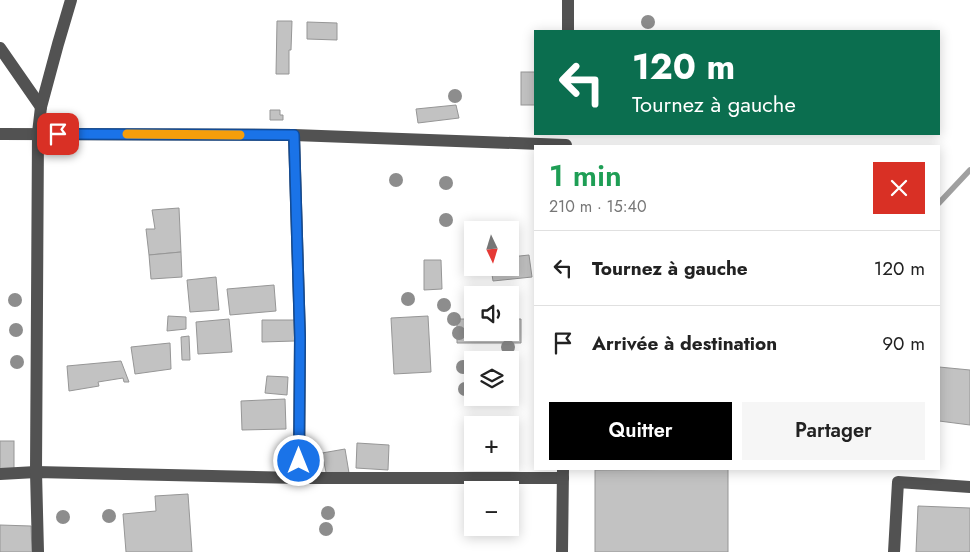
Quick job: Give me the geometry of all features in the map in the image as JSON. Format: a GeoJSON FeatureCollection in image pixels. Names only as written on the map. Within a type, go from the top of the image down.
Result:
{"type":"FeatureCollection","features":[{"type":"Feature","properties":{"kind":"street"},"geometry":{"type":"LineString","coordinates":[[38,552],[36,472],[38,134],[41,107],[71,0]]}},
{"type":"Feature","properties":{"kind":"street"},"geometry":{"type":"LineString","coordinates":[[568,0],[568,30]]}},
{"type":"Feature","properties":{"kind":"street"},"geometry":{"type":"LineString","coordinates":[[0,48],[41,107]]}},
{"type":"Feature","properties":{"kind":"street"},"geometry":{"type":"LineString","coordinates":[[0,134],[294,135],[566,142]]}},
{"type":"Feature","properties":{"kind":"street"},"geometry":{"type":"LineString","coordinates":[[294,135],[300,338],[299,478]]}},
{"type":"Feature","properties":{"kind":"street"},"geometry":{"type":"LineString","coordinates":[[0,474],[36,472],[299,478],[563,474],[562,552]]}},
{"type":"Feature","properties":{"kind":"street"},"geometry":{"type":"LineString","coordinates":[[894,552],[898,482],[970,487]]}},
{"type":"Feature","properties":{"kind":"building"},"geometry":{"type":"Polygon","coordinates":[[[277,21],[292,21],[289,74],[276,74],[277,21]]]}},
{"type":"Feature","properties":{"kind":"building"},"geometry":{"type":"Polygon","coordinates":[[[307,22],[337,23],[337,40],[307,39],[307,22]]]}},
{"type":"Feature","properties":{"kind":"building"},"geometry":{"type":"Polygon","coordinates":[[[521,72],[534,72],[534,105],[521,105],[521,72]]]}},
{"type":"Feature","properties":{"kind":"building"},"geometry":{"type":"Polygon","coordinates":[[[456,105],[459,118],[418,123],[416,109],[456,105]]]}},
{"type":"Feature","properties":{"kind":"building"},"geometry":{"type":"Polygon","coordinates":[[[270,110],[280,110],[283,120],[270,120],[270,110]]]}},
{"type":"Feature","properties":{"kind":"building"},"geometry":{"type":"Polygon","coordinates":[[[179,208],[181,252],[149,255],[146,229],[155,229],[152,210],[179,208]]]}},
{"type":"Feature","properties":{"kind":"building"},"geometry":{"type":"Polygon","coordinates":[[[181,252],[182,277],[151,279],[149,255],[181,252]]]}},
{"type":"Feature","properties":{"kind":"building"},"geometry":{"type":"Polygon","coordinates":[[[529,255],[532,277],[493,281],[492,276],[519,276],[519,256],[529,255]]]}},
{"type":"Feature","properties":{"kind":"building"},"geometry":{"type":"Polygon","coordinates":[[[424,260],[441,260],[442,289],[424,290],[424,260]]]}},
{"type":"Feature","properties":{"kind":"building"},"geometry":{"type":"Polygon","coordinates":[[[216,277],[219,310],[190,312],[187,280],[216,277]]]}},
{"type":"Feature","properties":{"kind":"building"},"geometry":{"type":"Polygon","coordinates":[[[274,285],[276,311],[230,315],[227,289],[274,285]]]}},
{"type":"Feature","properties":{"kind":"building"},"geometry":{"type":"Polygon","coordinates":[[[168,316],[186,317],[186,329],[167,331],[168,316]]]}},
{"type":"Feature","properties":{"kind":"building"},"geometry":{"type":"Polygon","coordinates":[[[428,316],[431,372],[394,374],[391,318],[428,316]]]}},
{"type":"Feature","properties":{"kind":"building"},"geometry":{"type":"Polygon","coordinates":[[[229,319],[232,352],[198,354],[196,322],[229,319]]]}},
{"type":"Feature","properties":{"kind":"building"},"geometry":{"type":"Polygon","coordinates":[[[457,319],[464,319],[464,341],[519,341],[519,319],[521,319],[521,343],[457,343],[457,319]]]}},
{"type":"Feature","properties":{"kind":"building"},"geometry":{"type":"Polygon","coordinates":[[[262,320],[295,320],[295,341],[262,342],[262,320]]]}},
{"type":"Feature","properties":{"kind":"building"},"geometry":{"type":"Polygon","coordinates":[[[189,336],[190,360],[182,360],[181,337],[189,336]]]}},
{"type":"Feature","properties":{"kind":"building"},"geometry":{"type":"Polygon","coordinates":[[[170,343],[171,369],[135,374],[131,347],[170,343]]]}},
{"type":"Feature","properties":{"kind":"building"},"geometry":{"type":"Polygon","coordinates":[[[121,361],[129,382],[124,382],[123,378],[98,382],[99,386],[69,391],[67,366],[121,361]]]}},
{"type":"Feature","properties":{"kind":"building"},"geometry":{"type":"Polygon","coordinates":[[[940,367],[970,370],[970,425],[940,421],[940,367]]]}},
{"type":"Feature","properties":{"kind":"building"},"geometry":{"type":"Polygon","coordinates":[[[267,376],[288,377],[287,395],[265,393],[267,376]]]}},
{"type":"Feature","properties":{"kind":"building"},"geometry":{"type":"Polygon","coordinates":[[[285,399],[286,429],[242,430],[241,401],[285,399]]]}},
{"type":"Feature","properties":{"kind":"building"},"geometry":{"type":"Polygon","coordinates":[[[0,441],[14,441],[14,469],[0,469],[0,441]]]}},
{"type":"Feature","properties":{"kind":"building"},"geometry":{"type":"Polygon","coordinates":[[[357,443],[389,445],[388,470],[356,468],[357,443]]]}},
{"type":"Feature","properties":{"kind":"building"},"geometry":{"type":"Polygon","coordinates":[[[345,449],[349,473],[327,477],[322,453],[345,449]]]}},
{"type":"Feature","properties":{"kind":"building"},"geometry":{"type":"Polygon","coordinates":[[[595,470],[728,470],[728,552],[595,552],[595,470]]]}},
{"type":"Feature","properties":{"kind":"building"},"geometry":{"type":"Polygon","coordinates":[[[188,494],[192,552],[126,552],[123,514],[156,511],[155,496],[188,494]]]}},
{"type":"Feature","properties":{"kind":"building"},"geometry":{"type":"Polygon","coordinates":[[[918,506],[970,508],[970,552],[916,552],[918,506]]]}},
{"type":"Feature","properties":{"kind":"building"},"geometry":{"type":"Polygon","coordinates":[[[0,525],[31,526],[32,552],[0,552],[0,525]]]}},
{"type":"Feature","properties":{"kind":"waterway"},"geometry":{"type":"LineString","coordinates":[[940,202],[970,170]]}},
{"type":"Feature","properties":{"kind":"slow traffic"},"geometry":{"type":"LineString","coordinates":[[127,134],[240,135]]}},
{"type":"Feature","properties":{"kind":"route"},"geometry":{"type":"LineString","coordinates":[[58,134],[294,135],[300,338],[299,461]]}}]}
